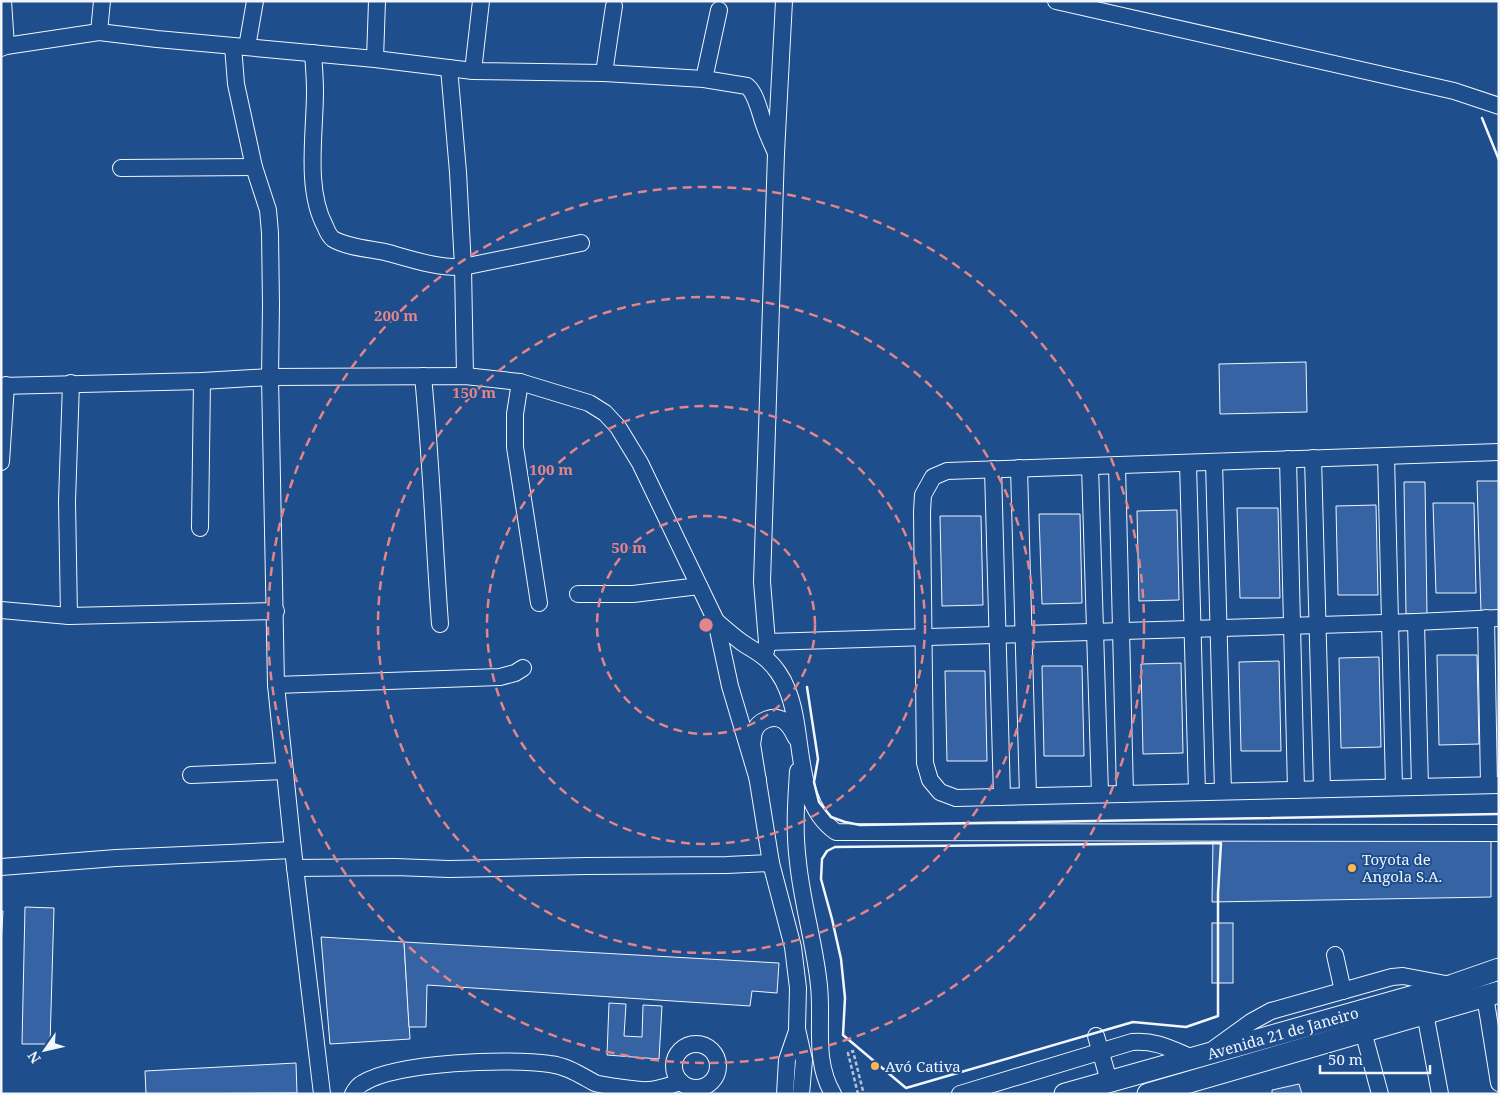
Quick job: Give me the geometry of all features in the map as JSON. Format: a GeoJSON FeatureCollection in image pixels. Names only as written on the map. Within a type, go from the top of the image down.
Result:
{"type":"FeatureCollection","features":[{"type":"Feature","properties":{"kind":"main road","name":"Avenida 21 de Janeiro"},"geometry":{"type":"LineString","coordinates":[[1065,1094],[1453,985],[1499,969]]}},
{"type":"Feature","properties":{"kind":"main road","name":"Avenida 21 de Janeiro"},"geometry":{"type":"LineString","coordinates":[[1148,1094],[1202,1086],[1363,1031],[1492,994]]}},
{"type":"Feature","properties":{"kind":"street"},"geometry":{"type":"LineString","coordinates":[[3,1],[4,47],[98,32],[375,59],[473,71],[604,73],[704,79],[747,86],[754,94],[776,153]]}},
{"type":"Feature","properties":{"kind":"street"},"geometry":{"type":"LineString","coordinates":[[98,32],[102,1]]}},
{"type":"Feature","properties":{"kind":"street"},"geometry":{"type":"LineString","coordinates":[[255,1],[240,47],[236,84],[254,167],[268,210],[270,233],[270,377],[276,685],[295,868],[322,1094]]}},
{"type":"Feature","properties":{"kind":"street"},"geometry":{"type":"LineString","coordinates":[[375,59],[377,1]]}},
{"type":"Feature","properties":{"kind":"street"},"geometry":{"type":"LineString","coordinates":[[473,71],[481,1]]}},
{"type":"Feature","properties":{"kind":"street"},"geometry":{"type":"LineString","coordinates":[[766,658],[767,642],[762,582],[776,153],[784,1]]}},
{"type":"Feature","properties":{"kind":"street"},"geometry":{"type":"LineString","coordinates":[[1056,1],[1454,91],[1499,106]]}},
{"type":"Feature","properties":{"kind":"street"},"geometry":{"type":"LineString","coordinates":[[604,73],[614,6]]}},
{"type":"Feature","properties":{"kind":"street"},"geometry":{"type":"LineString","coordinates":[[704,79],[719,10]]}},
{"type":"Feature","properties":{"kind":"street"},"geometry":{"type":"LineString","coordinates":[[313,53],[315,89],[313,177],[315,198],[319,216],[328,233],[334,239],[347,244],[448,268],[463,268],[581,243]]}},
{"type":"Feature","properties":{"kind":"street"},"geometry":{"type":"LineString","coordinates":[[448,68],[458,172],[463,268],[465,376]]}},
{"type":"Feature","properties":{"kind":"street"},"geometry":{"type":"LineString","coordinates":[[121,168],[254,167]]}},
{"type":"Feature","properties":{"kind":"street"},"geometry":{"type":"LineString","coordinates":[[423,376],[430,451],[440,624]]}},
{"type":"Feature","properties":{"kind":"street"},"geometry":{"type":"LineString","coordinates":[[1,462],[3,385],[202,381],[270,377],[465,376],[520,382],[589,403],[605,413],[618,427],[640,463],[716,622],[730,686],[758,780]]}},
{"type":"Feature","properties":{"kind":"street"},"geometry":{"type":"LineString","coordinates":[[200,528],[202,381]]}},
{"type":"Feature","properties":{"kind":"street"},"geometry":{"type":"LineString","coordinates":[[520,382],[515,414],[515,446],[539,603]]}},
{"type":"Feature","properties":{"kind":"street"},"geometry":{"type":"LineString","coordinates":[[69,616],[67,501],[71,383]]}},
{"type":"Feature","properties":{"kind":"street"},"geometry":{"type":"LineString","coordinates":[[767,642],[924,637],[998,634],[1416,622],[1492,618],[1494,785],[956,798],[940,792],[930,780],[925,763],[924,637],[922,512],[923,495],[933,477],[947,471],[1499,452]]}},
{"type":"Feature","properties":{"kind":"street"},"geometry":{"type":"LineString","coordinates":[[1386,456],[1394,787]]}},
{"type":"Feature","properties":{"kind":"street"},"geometry":{"type":"LineString","coordinates":[[1313,458],[1322,789]]}},
{"type":"Feature","properties":{"kind":"street"},"geometry":{"type":"LineString","coordinates":[[1288,459],[1296,790]]}},
{"type":"Feature","properties":{"kind":"street"},"geometry":{"type":"LineString","coordinates":[[1214,462],[1223,791]]}},
{"type":"Feature","properties":{"kind":"street"},"geometry":{"type":"LineString","coordinates":[[1188,463],[1197,792]]}},
{"type":"Feature","properties":{"kind":"street"},"geometry":{"type":"LineString","coordinates":[[1117,465],[1125,794]]}},
{"type":"Feature","properties":{"kind":"street"},"geometry":{"type":"LineString","coordinates":[[1090,466],[1100,794]]}},
{"type":"Feature","properties":{"kind":"street"},"geometry":{"type":"LineString","coordinates":[[1019,468],[1028,796]]}},
{"type":"Feature","properties":{"kind":"street"},"geometry":{"type":"LineString","coordinates":[[993,469],[1002,797]]}},
{"type":"Feature","properties":{"kind":"street"},"geometry":{"type":"LineString","coordinates":[[578,594],[633,594],[699,586]]}},
{"type":"Feature","properties":{"kind":"street"},"geometry":{"type":"LineString","coordinates":[[1,610],[69,616],[276,611]]}},
{"type":"Feature","properties":{"kind":"street"},"geometry":{"type":"LineString","coordinates":[[716,622],[766,658],[787,688],[809,798],[816,813],[826,825],[836,832],[1499,833]]}},
{"type":"Feature","properties":{"kind":"street"},"geometry":{"type":"LineString","coordinates":[[1416,622],[1420,787]]}},
{"type":"Feature","properties":{"kind":"street"},"geometry":{"type":"LineString","coordinates":[[276,685],[500,677],[515,673],[523,668]]}},
{"type":"Feature","properties":{"kind":"street"},"geometry":{"type":"LineString","coordinates":[[801,1094],[804,1060],[798,1029],[798,988],[793,946],[771,863],[752,744],[754,732],[758,725],[766,719],[777,718],[785,721],[792,729],[800,747],[795,833],[798,863],[819,987],[821,1066],[832,1094]]}},
{"type":"Feature","properties":{"kind":"street"},"geometry":{"type":"LineString","coordinates":[[192,775],[285,771]]}},
{"type":"Feature","properties":{"kind":"street"},"geometry":{"type":"LineString","coordinates":[[1,867],[116,858],[293,850]]}},
{"type":"Feature","properties":{"kind":"street"},"geometry":{"type":"LineString","coordinates":[[295,868],[395,867],[450,869],[771,863]]}},
{"type":"Feature","properties":{"kind":"street"},"geometry":{"type":"LineString","coordinates":[[1335,955],[1343,990]]}},
{"type":"Feature","properties":{"kind":"street"},"geometry":{"type":"LineString","coordinates":[[960,1094],[1098,1043],[1146,1041],[1201,1055],[1271,1011],[1398,976],[1453,985]]}},
{"type":"Feature","properties":{"kind":"street"},"geometry":{"type":"LineString","coordinates":[[1492,994],[1499,1083]]}},
{"type":"Feature","properties":{"kind":"street"},"geometry":{"type":"LineString","coordinates":[[1425,1013],[1440,1094]]}},
{"type":"Feature","properties":{"kind":"street"},"geometry":{"type":"LineString","coordinates":[[785,1094],[787,1060],[798,1029]]}},
{"type":"Feature","properties":{"kind":"street"},"geometry":{"type":"LineString","coordinates":[[1363,1031],[1380,1094]]}},
{"type":"Feature","properties":{"kind":"street"},"geometry":{"type":"LineString","coordinates":[[1098,1043],[1109,1081]]}},
{"type":"Feature","properties":{"kind":"street"},"geometry":{"type":"LineString","coordinates":[[353,1094],[362,1083],[384,1074],[408,1069],[463,1063],[525,1062],[552,1064],[574,1071],[598,1084],[648,1090],[681,1082]]}},
{"type":"Feature","properties":{"kind":"path"},"geometry":{"type":"LineString","coordinates":[[858,1094],[848,1053],[853,1051],[862,1091]]}},
{"type":"Feature","properties":{"kind":"building"},"geometry":{"type":"Polygon","coordinates":[[[1306,362],[1307,412],[1220,414],[1219,364],[1306,362]]]}},
{"type":"Feature","properties":{"kind":"building"},"geometry":{"type":"Polygon","coordinates":[[[1477,481],[1499,481],[1499,611],[1481,612],[1477,481]]]}},
{"type":"Feature","properties":{"kind":"building"},"geometry":{"type":"Polygon","coordinates":[[[1404,482],[1425,482],[1427,614],[1406,614],[1404,482]]]}},
{"type":"Feature","properties":{"kind":"building"},"geometry":{"type":"Polygon","coordinates":[[[1433,503],[1474,503],[1476,593],[1436,593],[1433,503]]]}},
{"type":"Feature","properties":{"kind":"building"},"geometry":{"type":"Polygon","coordinates":[[[1376,505],[1378,595],[1338,595],[1336,506],[1376,505]]]}},
{"type":"Feature","properties":{"kind":"building"},"geometry":{"type":"Polygon","coordinates":[[[1237,508],[1278,508],[1280,598],[1240,598],[1237,508]]]}},
{"type":"Feature","properties":{"kind":"building"},"geometry":{"type":"Polygon","coordinates":[[[1177,510],[1179,600],[1139,601],[1137,511],[1177,510]]]}},
{"type":"Feature","properties":{"kind":"building"},"geometry":{"type":"Polygon","coordinates":[[[1039,514],[1080,514],[1082,603],[1042,604],[1039,514]]]}},
{"type":"Feature","properties":{"kind":"building"},"geometry":{"type":"Polygon","coordinates":[[[940,516],[981,516],[983,605],[942,606],[940,516]]]}},
{"type":"Feature","properties":{"kind":"building"},"geometry":{"type":"Polygon","coordinates":[[[1437,655],[1477,655],[1479,744],[1439,745],[1437,655]]]}},
{"type":"Feature","properties":{"kind":"building"},"geometry":{"type":"Polygon","coordinates":[[[1379,657],[1381,747],[1341,748],[1339,658],[1379,657]]]}},
{"type":"Feature","properties":{"kind":"building"},"geometry":{"type":"Polygon","coordinates":[[[1279,661],[1281,751],[1241,751],[1239,662],[1279,661]]]}},
{"type":"Feature","properties":{"kind":"building"},"geometry":{"type":"Polygon","coordinates":[[[1181,663],[1183,753],[1143,754],[1141,664],[1181,663]]]}},
{"type":"Feature","properties":{"kind":"building"},"geometry":{"type":"Polygon","coordinates":[[[1042,666],[1082,666],[1084,756],[1044,756],[1042,666]]]}},
{"type":"Feature","properties":{"kind":"building"},"geometry":{"type":"Polygon","coordinates":[[[945,671],[985,671],[987,761],[947,761],[945,671]]]}},
{"type":"Feature","properties":{"kind":"building","name":"Toyota de Angola S.A."},"geometry":{"type":"Polygon","coordinates":[[[1491,834],[1491,897],[1212,902],[1213,839],[1491,834]]]}},
{"type":"Feature","properties":{"kind":"building"},"geometry":{"type":"Polygon","coordinates":[[[25,907],[54,908],[50,1044],[22,1044],[25,907]]]}},
{"type":"Feature","properties":{"kind":"building"},"geometry":{"type":"Polygon","coordinates":[[[1,911],[3,911],[1,944],[1,911]]]}},
{"type":"Feature","properties":{"kind":"building"},"geometry":{"type":"Polygon","coordinates":[[[1212,923],[1233,923],[1233,983],[1212,983],[1212,923]]]}},
{"type":"Feature","properties":{"kind":"building"},"geometry":{"type":"Polygon","coordinates":[[[321,937],[404,942],[410,1039],[330,1044],[321,937]]]}},
{"type":"Feature","properties":{"kind":"building"},"geometry":{"type":"Polygon","coordinates":[[[404,942],[779,963],[777,993],[752,991],[750,1006],[427,985],[426,1027],[409,1027],[404,942]]]}},
{"type":"Feature","properties":{"kind":"building"},"geometry":{"type":"Polygon","coordinates":[[[609,1003],[626,1004],[624,1036],[642,1037],[643,1005],[662,1006],[659,1059],[607,1055],[609,1003]]]}},
{"type":"Feature","properties":{"kind":"building"},"geometry":{"type":"Polygon","coordinates":[[[296,1063],[297,1093],[146,1094],[145,1071],[296,1063]]]}},
{"type":"Feature","properties":{"kind":"building"},"geometry":{"type":"Polygon","coordinates":[[[1299,1084],[1302,1094],[1272,1094],[1272,1090],[1299,1084]]]}},
{"type":"Feature","properties":{"kind":"wall"},"geometry":{"type":"LineString","coordinates":[[1482,118],[1499,160]]}},
{"type":"Feature","properties":{"kind":"wall"},"geometry":{"type":"LineString","coordinates":[[807,687],[818,759],[814,782],[819,802],[831,817],[860,825],[1499,814]]}},
{"type":"Feature","properties":{"kind":"wall"},"geometry":{"type":"LineString","coordinates":[[1221,843],[1218,893],[1218,1016],[1186,1027],[1133,1022],[906,1088],[843,1035],[845,998],[841,959],[821,879],[822,859],[827,851],[835,847],[1221,843]]}},
{"type":"Feature","properties":{"kind":"place","name":"Toyota de Angola S.A."},"geometry":{"type":"Point","coordinates":[1352,868]}},
{"type":"Feature","properties":{"kind":"place","name":"Avó Cativa"},"geometry":{"type":"Point","coordinates":[875,1066]}}]}
